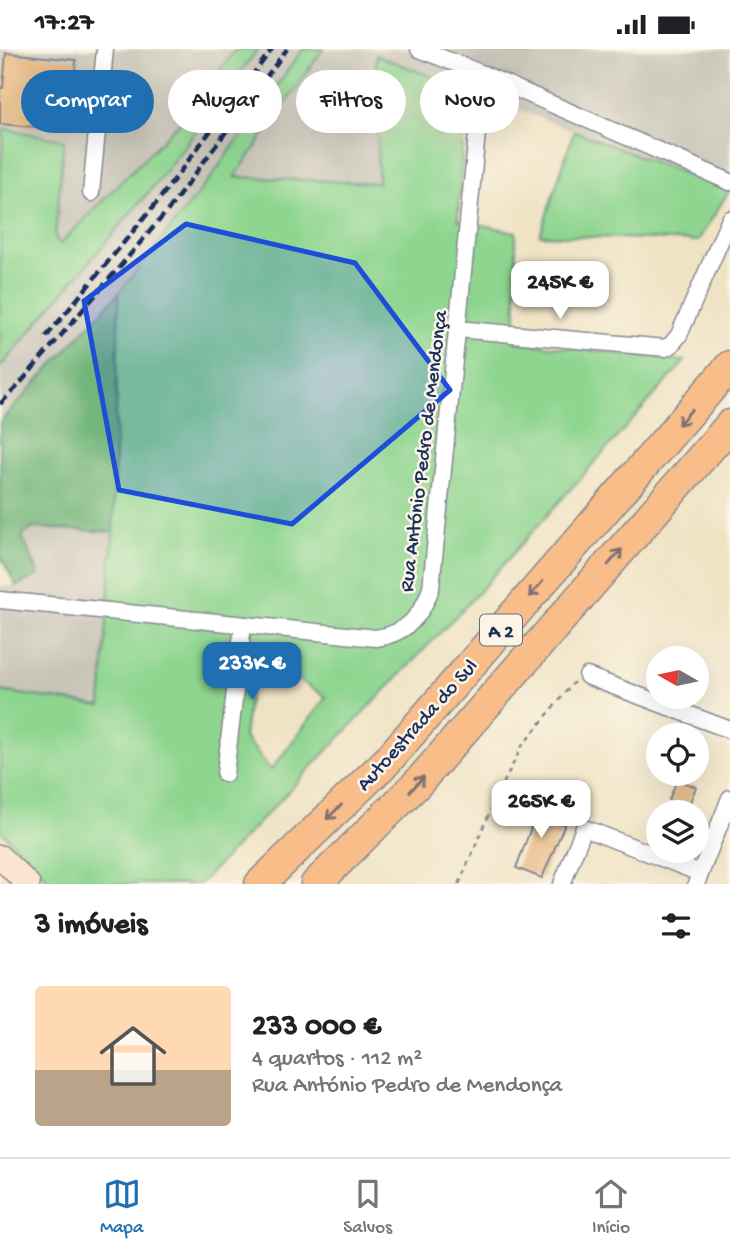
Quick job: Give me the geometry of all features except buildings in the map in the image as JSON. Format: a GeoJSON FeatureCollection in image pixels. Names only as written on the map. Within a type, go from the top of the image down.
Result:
{"type":"FeatureCollection","features":[{"type":"Feature","properties":{"kind":"highway","name":"Autoestrada do Sul"},"geometry":{"type":"LineString","coordinates":[[260,884],[387,761],[730,366]]}},
{"type":"Feature","properties":{"kind":"highway","name":"Autoestrada do Sul"},"geometry":{"type":"LineString","coordinates":[[316,884],[417,784],[730,425]]}},
{"type":"Feature","properties":{"kind":"street"},"geometry":{"type":"LineString","coordinates":[[91,193],[105,49]]}},
{"type":"Feature","properties":{"kind":"street"},"geometry":{"type":"LineString","coordinates":[[419,49],[473,70]]}},
{"type":"Feature","properties":{"kind":"street"},"geometry":{"type":"LineString","coordinates":[[519,90],[730,182]]}},
{"type":"Feature","properties":{"kind":"street","name":"Rua António Pedro de Mendonça"},"geometry":{"type":"LineString","coordinates":[[0,600],[376,638],[394,634],[416,619],[430,588],[477,133]]}},
{"type":"Feature","properties":{"kind":"street"},"geometry":{"type":"LineString","coordinates":[[457,330],[665,348],[679,335],[730,219]]}},
{"type":"Feature","properties":{"kind":"street"},"geometry":{"type":"LineString","coordinates":[[225,774],[243,625]]}},
{"type":"Feature","properties":{"kind":"street"},"geometry":{"type":"LineString","coordinates":[[587,675],[730,730]]}},
{"type":"Feature","properties":{"kind":"street"},"geometry":{"type":"LineString","coordinates":[[562,884],[584,828],[698,878],[730,798]]}},
{"type":"Feature","properties":{"kind":"street"},"geometry":{"type":"LineString","coordinates":[[0,857],[28,884]]}},
{"type":"Feature","properties":{"kind":"path"},"geometry":{"type":"LineString","coordinates":[[459,884],[494,802],[522,746],[573,682],[587,675]]}},
{"type":"Feature","properties":{"kind":"highlighted area"},"geometry":{"type":"Polygon","coordinates":[[[186,224],[355,263],[450,390],[292,524],[119,490],[84,301],[186,224]]]}},
{"type":"Feature","properties":{"kind":"shaded area"},"geometry":{"type":"Polygon","coordinates":[[[0,49],[236,49],[220,70],[168,70],[170,133],[0,309],[0,49]]]}},
{"type":"Feature","properties":{"kind":"shaded area"},"geometry":{"type":"Polygon","coordinates":[[[258,49],[304,49],[282,79],[282,70],[242,70],[258,49]]]}},
{"type":"Feature","properties":{"kind":"shaded area"},"geometry":{"type":"Polygon","coordinates":[[[323,49],[730,49],[730,191],[519,110],[519,70],[420,72],[377,55],[377,70],[308,70],[323,49]]]}},
{"type":"Feature","properties":{"kind":"shaded area"},"geometry":{"type":"Polygon","coordinates":[[[296,88],[296,133],[378,133],[378,183],[234,177],[265,133],[282,133],[282,108],[296,88]]]}},
{"type":"Feature","properties":{"kind":"shaded area"},"geometry":{"type":"Polygon","coordinates":[[[194,133],[243,133],[119,293],[0,422],[0,367],[157,182],[194,133]]]}},
{"type":"Feature","properties":{"kind":"shaded area"},"geometry":{"type":"Polygon","coordinates":[[[33,528],[113,532],[101,707],[0,691],[0,586],[16,586],[22,536],[33,528]]]}},
{"type":"Feature","properties":{"kind":"green space"},"geometry":{"type":"Polygon","coordinates":[[[236,49],[258,49],[242,70],[220,70],[236,49]]]}},
{"type":"Feature","properties":{"kind":"green space"},"geometry":{"type":"Polygon","coordinates":[[[303,49],[323,49],[309,70],[296,70],[296,88],[282,109],[282,78],[303,49]]]}},
{"type":"Feature","properties":{"kind":"green space"},"geometry":{"type":"Polygon","coordinates":[[[376,55],[420,72],[420,133],[463,133],[458,220],[516,232],[516,342],[685,361],[476,595],[200,884],[52,884],[0,830],[0,691],[101,706],[113,532],[119,293],[243,133],[265,133],[235,177],[378,183],[377,133],[406,133],[406,70],[376,70],[376,55]],[[255,653],[244,737],[271,770],[326,697],[255,653]]]}},
{"type":"Feature","properties":{"kind":"green space"},"geometry":{"type":"Polygon","coordinates":[[[4,129],[64,140],[55,237],[60,244],[169,133],[194,133],[157,182],[0,367],[0,179],[4,129]]]}},
{"type":"Feature","properties":{"kind":"green space"},"geometry":{"type":"Polygon","coordinates":[[[574,131],[729,191],[698,241],[540,235],[574,131]]]}},
{"type":"Feature","properties":{"kind":"green space"},"geometry":{"type":"Polygon","coordinates":[[[119,293],[113,532],[33,528],[22,536],[39,575],[16,586],[0,555],[0,422],[119,293]]]}},
{"type":"Feature","properties":{"kind":"railway"},"geometry":{"type":"LineString","coordinates":[[46,337],[158,201],[272,49]]}},
{"type":"Feature","properties":{"kind":"railway"},"geometry":{"type":"LineString","coordinates":[[0,404],[169,209],[287,49]]}}]}
